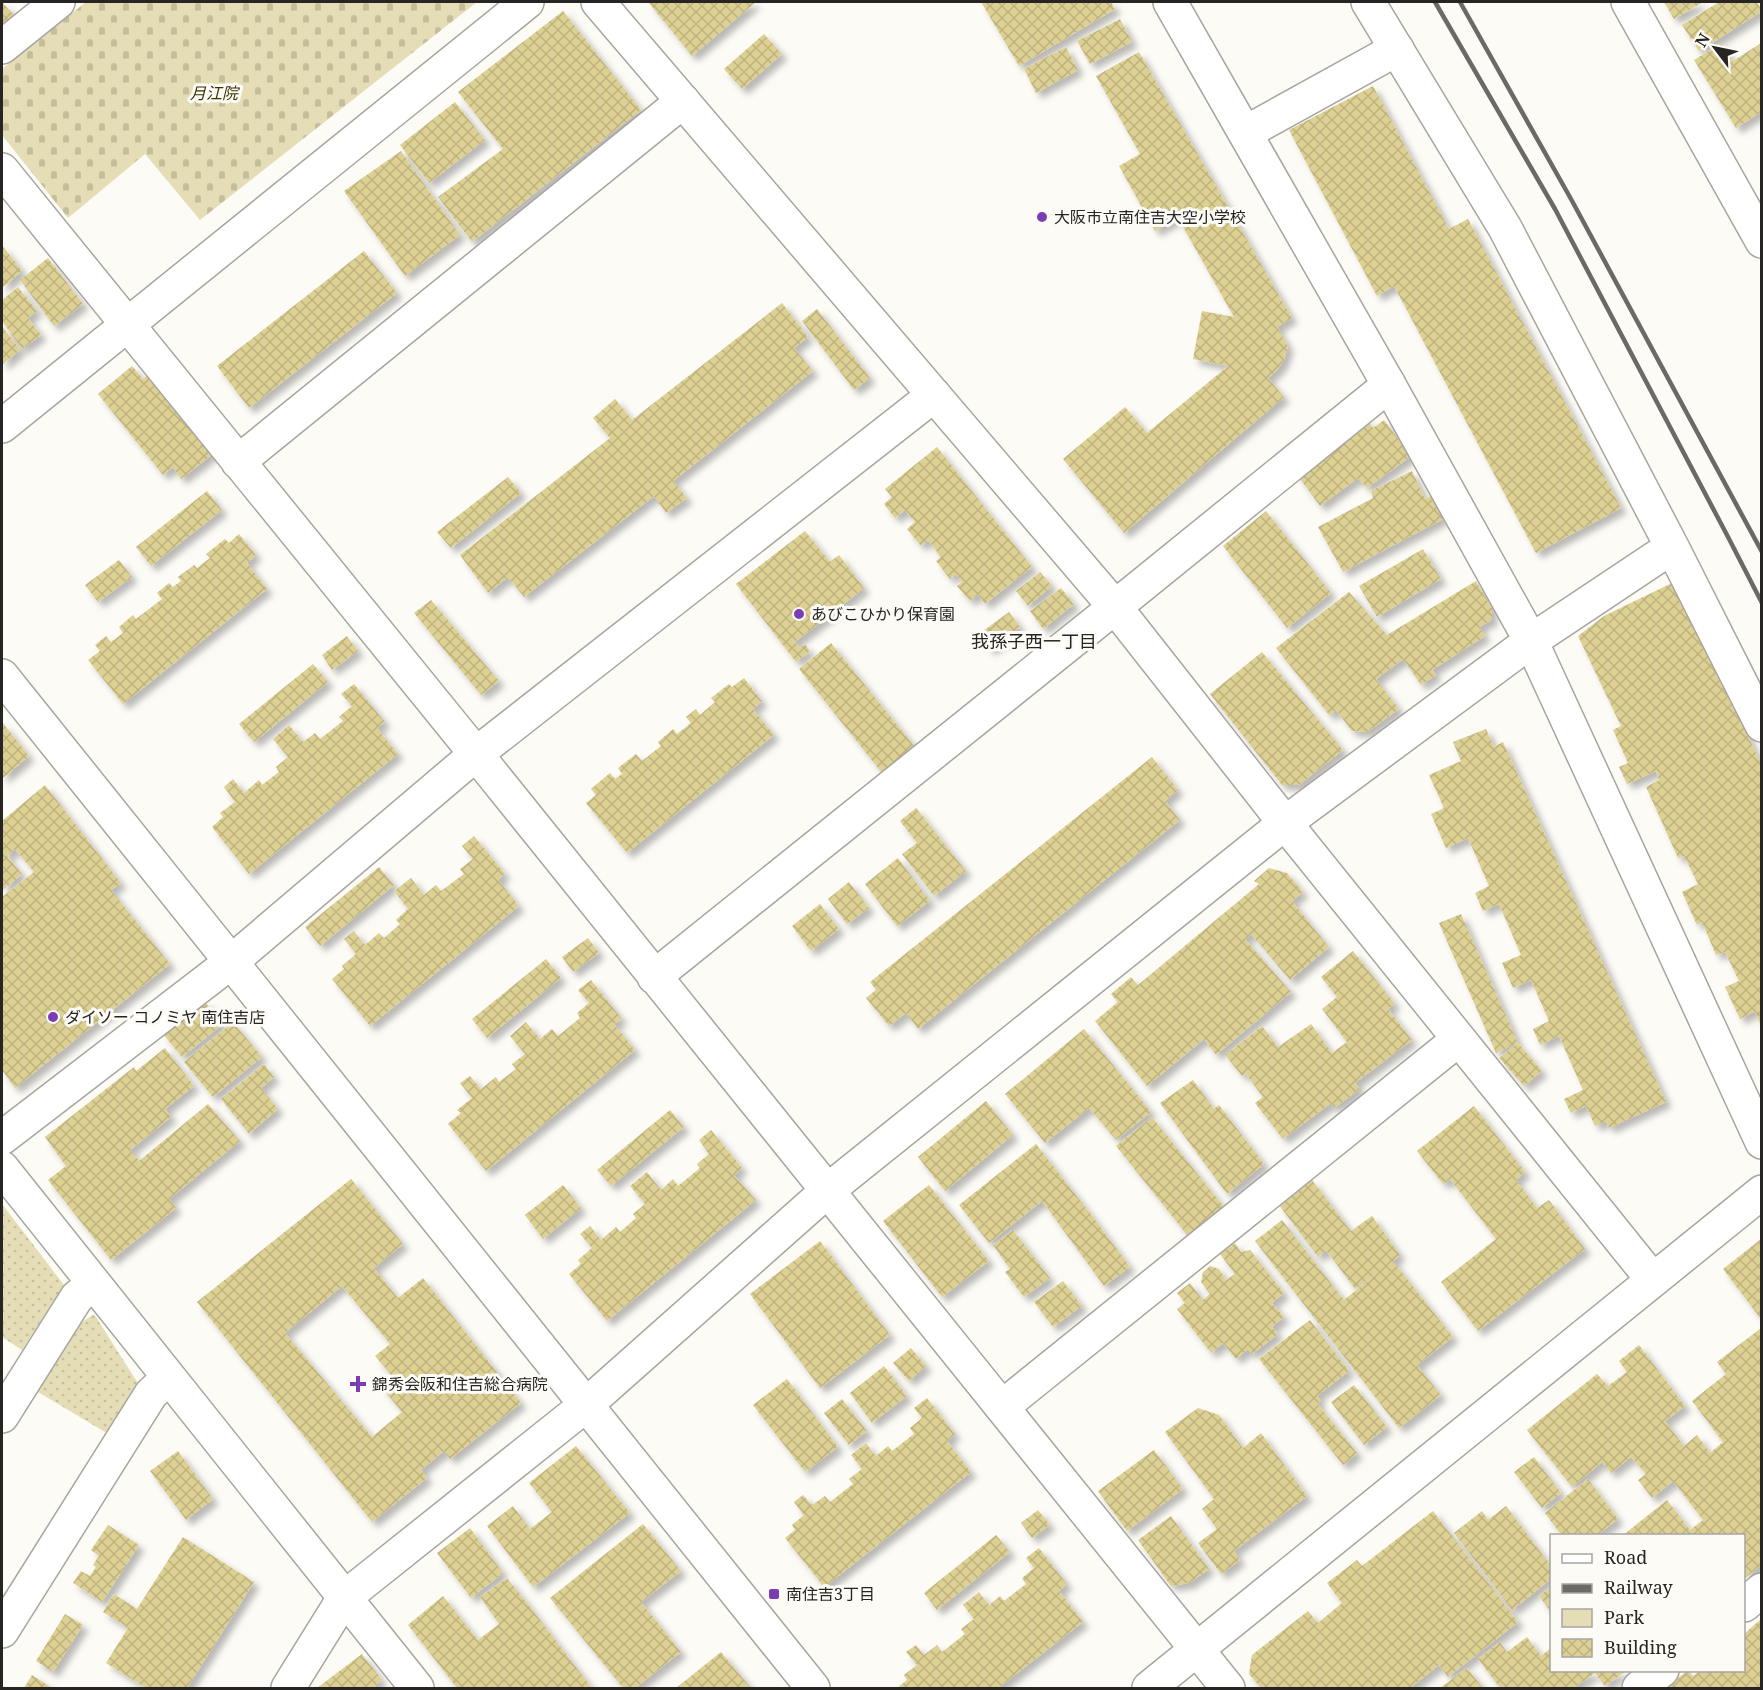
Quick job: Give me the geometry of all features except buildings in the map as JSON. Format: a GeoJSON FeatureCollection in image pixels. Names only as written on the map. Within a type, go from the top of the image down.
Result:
{"type":"FeatureCollection","features":[{"type":"Feature","properties":{"kind":"street"},"geometry":{"type":"LineString","coordinates":[[2,47],[58,2]]}},
{"type":"Feature","properties":{"kind":"street"},"geometry":{"type":"LineString","coordinates":[[2,426],[527,2]]}},
{"type":"Feature","properties":{"kind":"street"},"geometry":{"type":"LineString","coordinates":[[598,2],[1115,608],[1653,1280]]}},
{"type":"Feature","properties":{"kind":"street"},"geometry":{"type":"LineString","coordinates":[[1170,2],[1389,385],[1531,641],[1761,1142]]}},
{"type":"Feature","properties":{"kind":"street"},"geometry":{"type":"LineString","coordinates":[[1368,2],[1506,228],[1672,547],[1761,725]]}},
{"type":"Feature","properties":{"kind":"street"},"geometry":{"type":"LineString","coordinates":[[1628,2],[1761,241]]}},
{"type":"Feature","properties":{"kind":"street"},"geometry":{"type":"LineString","coordinates":[[1245,133],[1397,48]]}},
{"type":"Feature","properties":{"kind":"street"},"geometry":{"type":"LineString","coordinates":[[238,462],[683,101]]}},
{"type":"Feature","properties":{"kind":"street"},"geometry":{"type":"LineString","coordinates":[[2,170],[476,754],[1228,1689]]}},
{"type":"Feature","properties":{"kind":"street"},"geometry":{"type":"LineString","coordinates":[[654,977],[1389,385]]}},
{"type":"Feature","properties":{"kind":"street"},"geometry":{"type":"LineString","coordinates":[[2,1138],[231,962],[476,754],[934,395]]}},
{"type":"Feature","properties":{"kind":"street"},"geometry":{"type":"LineString","coordinates":[[288,1689],[344,1598],[586,1405],[827,1191],[1285,823],[1531,641],[1672,547]]}},
{"type":"Feature","properties":{"kind":"street"},"geometry":{"type":"LineString","coordinates":[[2,676],[813,1689]]}},
{"type":"Feature","properties":{"kind":"street"},"geometry":{"type":"LineString","coordinates":[[1002,1407],[1459,1039]]}},
{"type":"Feature","properties":{"kind":"street"},"geometry":{"type":"LineString","coordinates":[[2,1168],[417,1689]]}},
{"type":"Feature","properties":{"kind":"street"},"geometry":{"type":"LineString","coordinates":[[1149,1689],[1761,1192]]}},
{"type":"Feature","properties":{"kind":"street"},"geometry":{"type":"LineString","coordinates":[[2,1416],[76,1297],[94,1284]]}},
{"type":"Feature","properties":{"kind":"street"},"geometry":{"type":"LineString","coordinates":[[2,1631],[151,1394],[168,1378]]}},
{"type":"Feature","properties":{"kind":"street"},"geometry":{"type":"LineString","coordinates":[[1745,1603],[1761,1590]]}},
{"type":"Feature","properties":{"kind":"street"},"geometry":{"type":"LineString","coordinates":[[1639,1689],[1661,1672]]}},
{"type":"Feature","properties":{"kind":"green space","name":"月江院"},"geometry":{"type":"Polygon","coordinates":[[[86,2],[477,2],[200,220],[145,154],[68,218],[2,135],[2,69],[86,2]]]}},
{"type":"Feature","properties":{"kind":"green space"},"geometry":{"type":"Polygon","coordinates":[[[2,1204],[64,1285],[22,1350],[2,1337],[2,1204]]]}},
{"type":"Feature","properties":{"kind":"green space"},"geometry":{"type":"Polygon","coordinates":[[[94,1314],[139,1385],[110,1435],[38,1392],[78,1325],[94,1314]]]}},
{"type":"Feature","properties":{"kind":"railway"},"geometry":{"type":"LineString","coordinates":[[1435,2],[1555,209],[1762,603]]}},
{"type":"Feature","properties":{"kind":"railway"},"geometry":{"type":"LineString","coordinates":[[1460,2],[1571,199],[1762,552]]}},
{"type":"Feature","properties":{"kind":"place","name":"大阪市立南住吉大空小学校"},"geometry":{"type":"Point","coordinates":[1042,217]}},
{"type":"Feature","properties":{"kind":"place","name":"あびこひかり保育園"},"geometry":{"type":"Point","coordinates":[799,614]}},
{"type":"Feature","properties":{"kind":"place","name":"ダイソー コノミヤ 南住吉店"},"geometry":{"type":"Point","coordinates":[53,1017]}},
{"type":"Feature","properties":{"kind":"place","name":"錦秀会阪和住吉総合病院"},"geometry":{"type":"Point","coordinates":[358,1384]}},
{"type":"Feature","properties":{"kind":"place","name":"南住吉3丁目"},"geometry":{"type":"Point","coordinates":[774,1594]}},
{"type":"Feature","properties":{"kind":"district","name":"我孫子西一丁目"},"geometry":{"type":"Point","coordinates":[1034,641]}}]}
